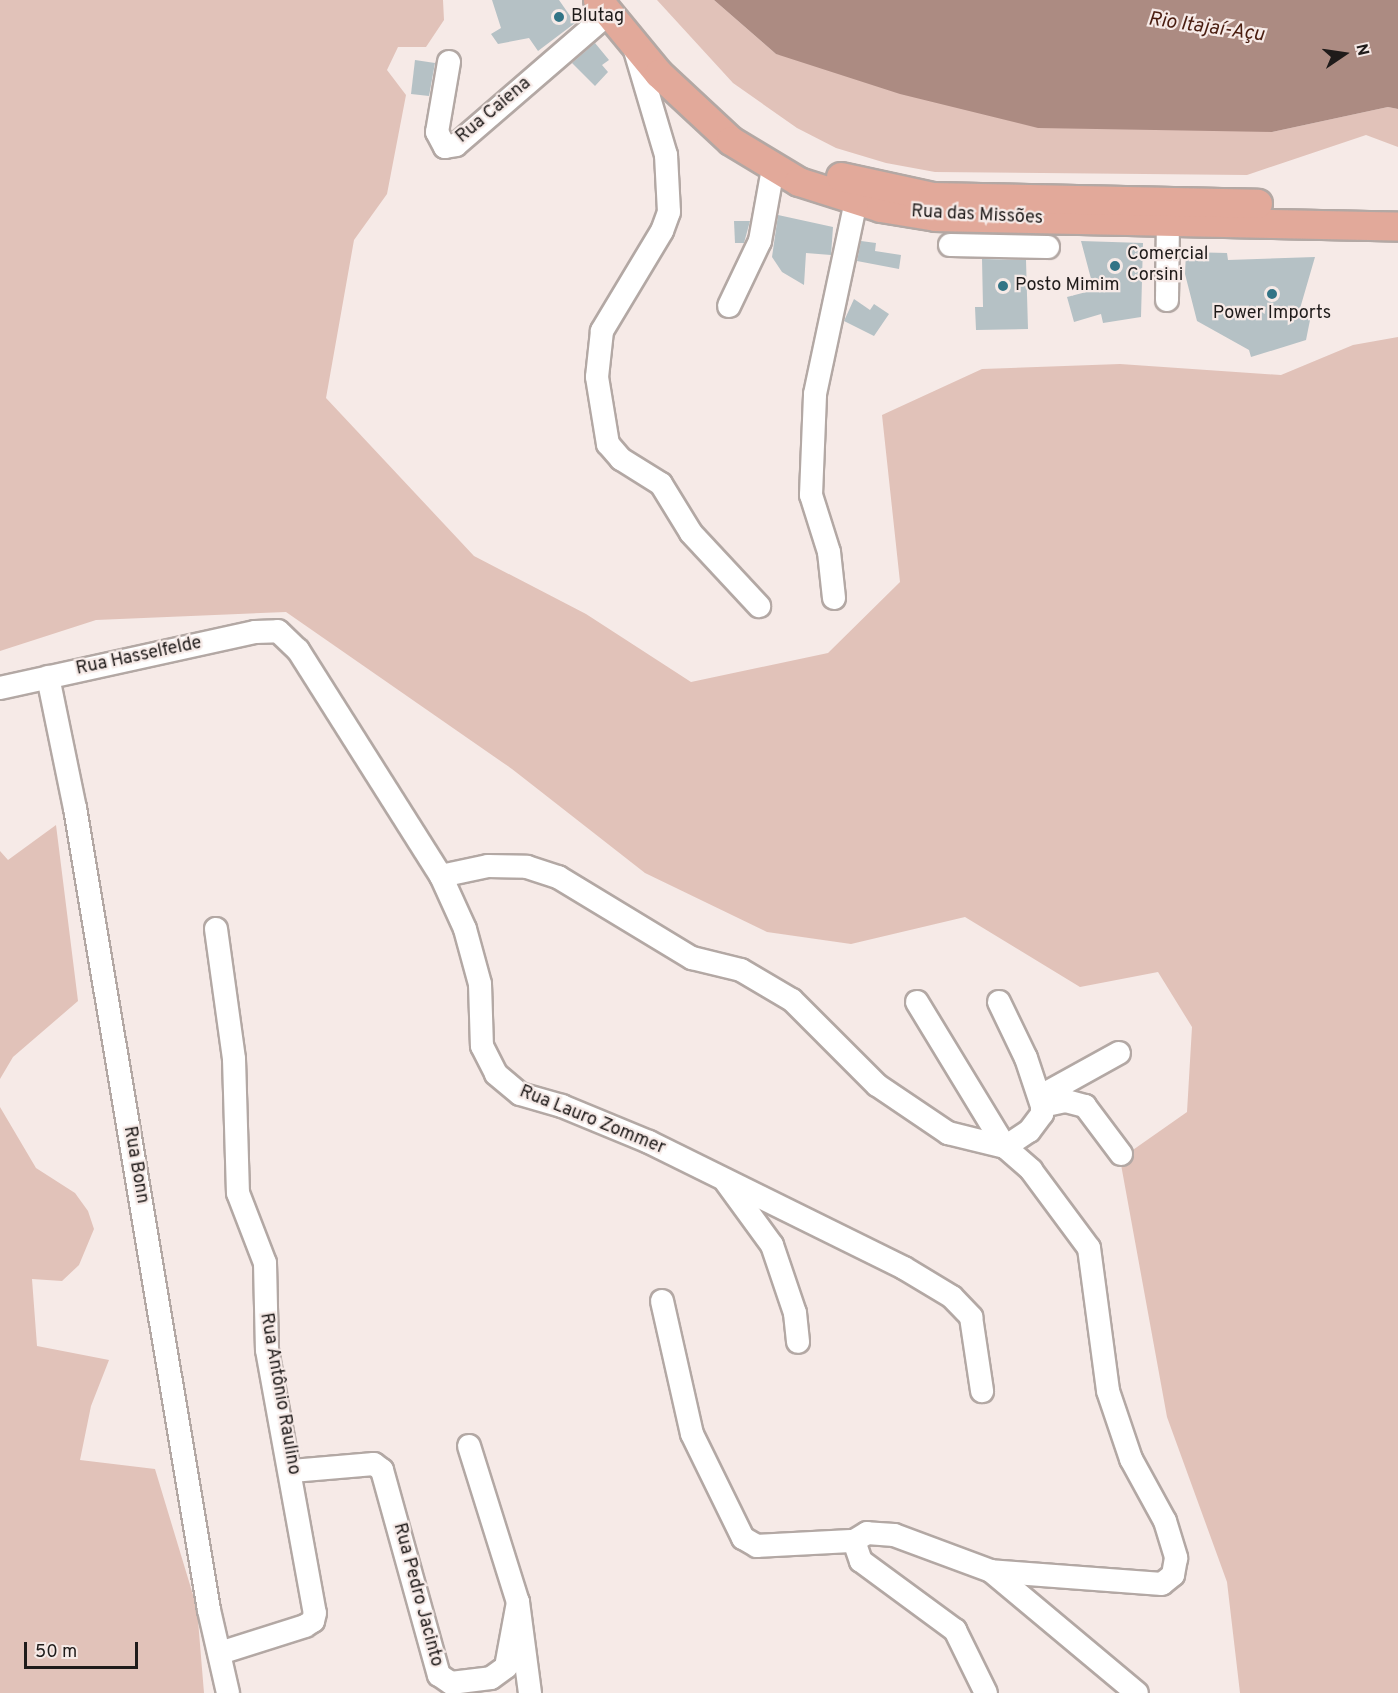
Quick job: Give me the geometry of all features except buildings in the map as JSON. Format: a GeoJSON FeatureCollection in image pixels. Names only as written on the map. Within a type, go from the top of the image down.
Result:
{"type":"FeatureCollection","features":[{"type":"Feature","properties":{"kind":"main road","name":"Rua das Missões"},"geometry":{"type":"LineString","coordinates":[[609,5],[634,45],[708,123],[773,169],[856,201],[936,217],[1398,226]]}},
{"type":"Feature","properties":{"kind":"main road","name":"Rua das Missões"},"geometry":{"type":"LineString","coordinates":[[609,5],[742,125],[786,153],[859,182],[933,197],[1398,208]]}},
{"type":"Feature","properties":{"kind":"street","name":"Rua Caiena"},"geometry":{"type":"LineString","coordinates":[[449,62],[437,132],[445,147],[456,145],[609,5]]}},
{"type":"Feature","properties":{"kind":"street"},"geometry":{"type":"LineString","coordinates":[[634,45],[666,155],[669,212],[662,231],[602,331],[597,377],[608,444],[621,459],[661,484],[691,533],[759,606]]}},
{"type":"Feature","properties":{"kind":"street"},"geometry":{"type":"LineString","coordinates":[[729,306],[760,241],[773,169]]}},
{"type":"Feature","properties":{"kind":"street"},"geometry":{"type":"LineString","coordinates":[[834,598],[829,552],[811,495],[814,394],[856,201]]}},
{"type":"Feature","properties":{"kind":"street"},"geometry":{"type":"LineString","coordinates":[[1167,300],[1168,222]]}},
{"type":"Feature","properties":{"kind":"street"},"geometry":{"type":"LineString","coordinates":[[950,245],[1048,247]]}},
{"type":"Feature","properties":{"kind":"street","name":"Rua Hasselfelde"},"geometry":{"type":"LineString","coordinates":[[0,688],[278,631]]}},
{"type":"Feature","properties":{"kind":"street","name":"Rua Lauro Zommer"},"geometry":{"type":"LineString","coordinates":[[278,631],[297,650],[441,876],[465,929],[480,984],[482,1046],[496,1074],[520,1094],[562,1106],[649,1142],[904,1268],[952,1297],[971,1317],[982,1391]]}},
{"type":"Feature","properties":{"kind":"street","name":"Rua Bonn"},"geometry":{"type":"LineString","coordinates":[[48,677],[75,808],[228,1693]]}},
{"type":"Feature","properties":{"kind":"street"},"geometry":{"type":"LineString","coordinates":[[441,876],[488,866],[527,867],[558,877],[692,958],[741,970],[792,1000],[877,1085],[948,1133],[1005,1147],[1029,1131],[1042,1114],[1042,1101],[999,1002]]}},
{"type":"Feature","properties":{"kind":"street","name":"Rua Antônio Raulino"},"geometry":{"type":"LineString","coordinates":[[216,929],[234,1059],[238,1193],[265,1263],[267,1350],[292,1471],[313,1621],[220,1653]]}},
{"type":"Feature","properties":{"kind":"street"},"geometry":{"type":"LineString","coordinates":[[662,1301],[692,1434],[743,1538],[757,1546],[854,1541],[867,1533],[894,1534],[991,1571],[1162,1584],[1173,1575],[1176,1558],[1165,1521],[1131,1460],[1108,1391],[1089,1248],[1031,1170],[1005,1147],[917,1002]]}},
{"type":"Feature","properties":{"kind":"street"},"geometry":{"type":"LineString","coordinates":[[1042,1101],[1119,1053]]}},
{"type":"Feature","properties":{"kind":"street"},"geometry":{"type":"LineString","coordinates":[[1042,1101],[1066,1101],[1085,1106],[1121,1154]]}},
{"type":"Feature","properties":{"kind":"street"},"geometry":{"type":"LineString","coordinates":[[725,1181],[772,1245],[795,1313],[798,1342]]}},
{"type":"Feature","properties":{"kind":"street"},"geometry":{"type":"LineString","coordinates":[[469,1446],[518,1602],[530,1693]]}},
{"type":"Feature","properties":{"kind":"street","name":"Rua Pedro Jacinto"},"geometry":{"type":"LineString","coordinates":[[292,1471],[374,1464],[382,1470],[439,1675],[451,1683],[491,1678],[506,1667],[518,1602]]}},
{"type":"Feature","properties":{"kind":"street"},"geometry":{"type":"LineString","coordinates":[[854,1541],[854,1553],[861,1561],[955,1630],[986,1693]]}},
{"type":"Feature","properties":{"kind":"street"},"geometry":{"type":"LineString","coordinates":[[991,1571],[1137,1693]]}},
{"type":"Feature","properties":{"kind":"shaded area"},"geometry":{"type":"Polygon","coordinates":[[[0,0],[443,0],[444,20],[426,47],[398,47],[387,70],[406,95],[387,194],[354,240],[326,398],[474,556],[586,614],[691,682],[828,653],[900,582],[882,415],[982,369],[1120,364],[1281,375],[1353,345],[1398,337],[1398,1693],[1240,1693],[1227,1582],[1167,1417],[1120,1159],[1187,1112],[1192,1027],[1158,972],[1080,987],[965,917],[851,944],[767,932],[645,873],[512,769],[286,612],[96,620],[0,651],[0,0]]]}},
{"type":"Feature","properties":{"kind":"shaded area"},"geometry":{"type":"Polygon","coordinates":[[[657,0],[714,0],[776,54],[1272,132],[1388,107],[1398,109],[1398,147],[1366,135],[1247,175],[935,172],[886,163],[836,148],[797,128],[733,83],[657,0]]]}},
{"type":"Feature","properties":{"kind":"shaded area"},"geometry":{"type":"Polygon","coordinates":[[[56,825],[78,1001],[13,1057],[0,1079],[0,851],[8,860],[56,825]]]}},
{"type":"Feature","properties":{"kind":"shaded area"},"geometry":{"type":"Polygon","coordinates":[[[0,1107],[36,1168],[75,1193],[88,1211],[94,1229],[79,1265],[62,1281],[32,1279],[37,1346],[109,1360],[91,1406],[80,1460],[155,1469],[197,1608],[204,1693],[0,1693],[0,1107]]]}},
{"type":"Feature","properties":{"kind":"water","name":"Rio Itajaí-Açu"},"geometry":{"type":"Polygon","coordinates":[[[714,0],[1398,0],[1398,109],[1388,107],[1272,132],[1038,128],[900,94],[776,54],[714,0]]]}},
{"type":"Feature","properties":{"kind":"place","name":"Blutag"},"geometry":{"type":"Point","coordinates":[559,17]}},
{"type":"Feature","properties":{"kind":"place","name":"Comercial Corsini"},"geometry":{"type":"Point","coordinates":[1115,266]}},
{"type":"Feature","properties":{"kind":"place","name":"Posto Mimim"},"geometry":{"type":"Point","coordinates":[1003,286]}},
{"type":"Feature","properties":{"kind":"place","name":"Power Imports"},"geometry":{"type":"Point","coordinates":[1272,294]}}]}
